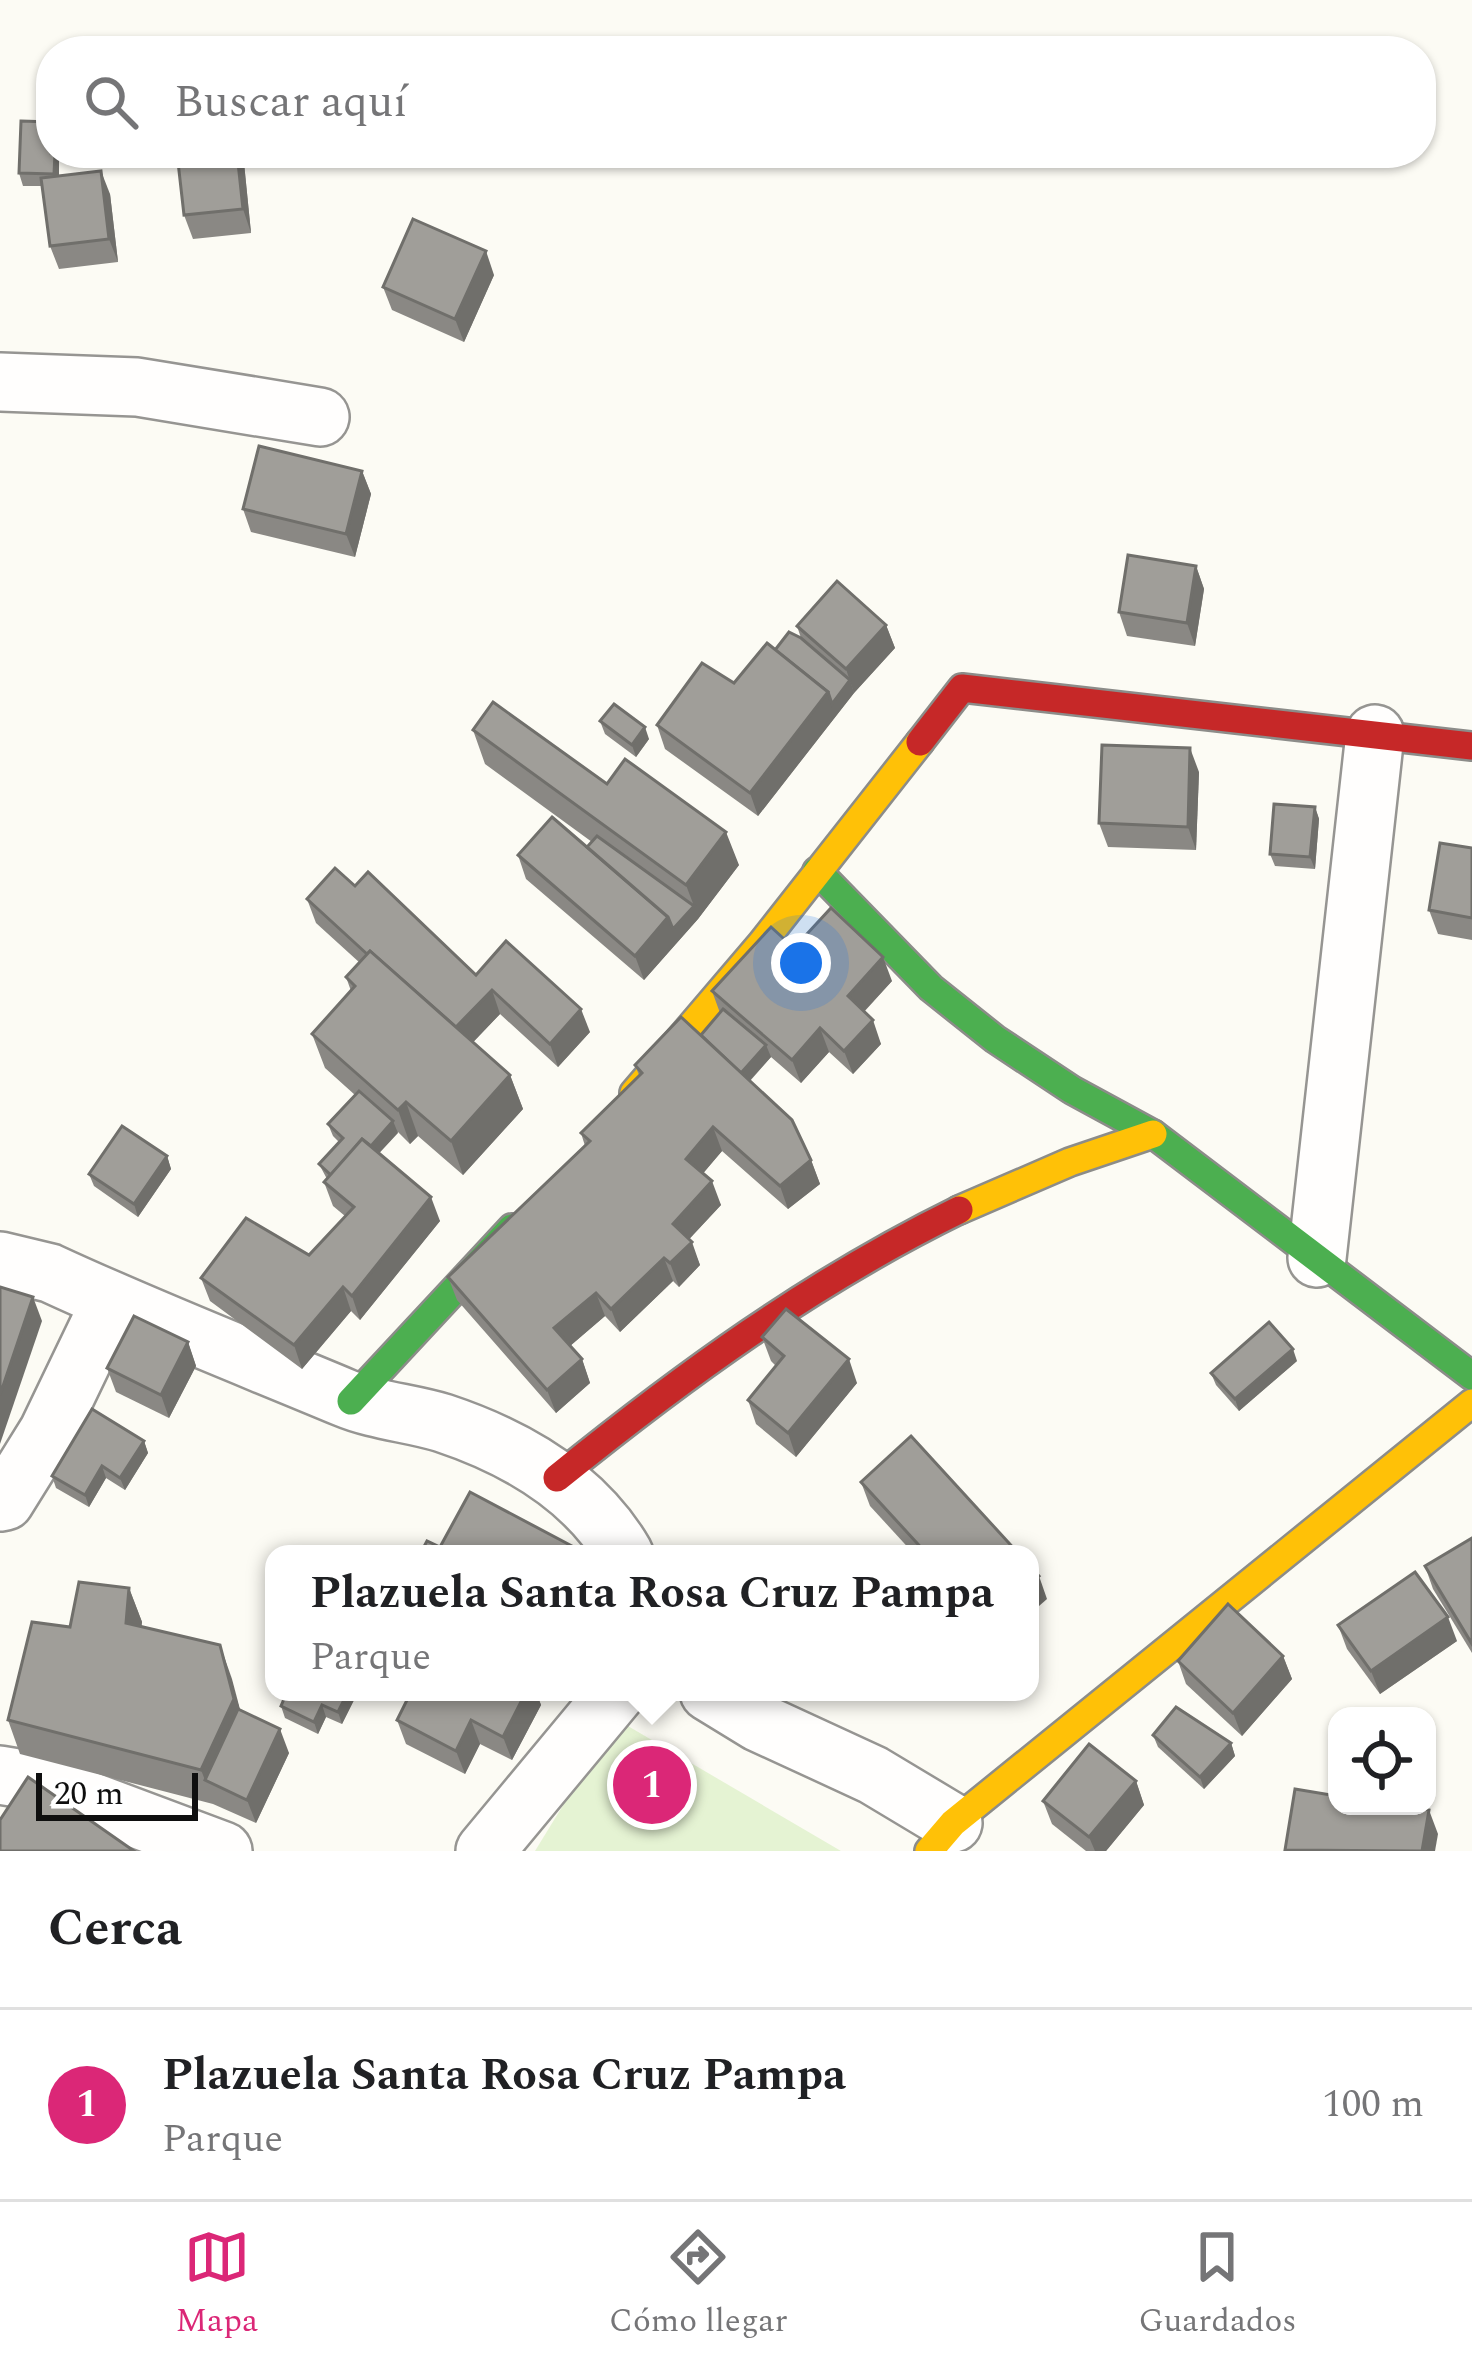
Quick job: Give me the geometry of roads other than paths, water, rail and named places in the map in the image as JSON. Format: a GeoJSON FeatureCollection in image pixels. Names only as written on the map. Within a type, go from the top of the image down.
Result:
{"type":"FeatureCollection","features":[{"type":"Feature","properties":{"kind":"street"},"geometry":{"type":"LineString","coordinates":[[0,382],[137,388],[320,417]]}},
{"type":"Feature","properties":{"kind":"street"},"geometry":{"type":"LineString","coordinates":[[616,1115],[962,688],[1472,746]]}},
{"type":"Feature","properties":{"kind":"street"},"geometry":{"type":"LineString","coordinates":[[1316,1258],[1375,734]]}},
{"type":"Feature","properties":{"kind":"street"},"geometry":{"type":"LineString","coordinates":[[817,872],[931,988],[995,1039],[1072,1090],[1153,1134],[1472,1376]]}},
{"type":"Feature","properties":{"kind":"street"},"geometry":{"type":"LineString","coordinates":[[557,1478],[703,1362],[886,1246],[997,1189],[1074,1158],[1153,1134]]}},
{"type":"Feature","properties":{"kind":"street"},"geometry":{"type":"LineString","coordinates":[[351,1401],[523,1216]]}},
{"type":"Feature","properties":{"kind":"street"},"geometry":{"type":"LineString","coordinates":[[0,1261],[50,1274],[351,1401],[442,1423],[502,1446],[557,1478],[619,1545]]}},
{"type":"Feature","properties":{"kind":"street"},"geometry":{"type":"LineString","coordinates":[[0,1502],[48,1432],[111,1301]]}},
{"type":"Feature","properties":{"kind":"street"},"geometry":{"type":"LineString","coordinates":[[724,1701],[758,1722],[873,1775],[940,1837],[1472,1403]]}},
{"type":"Feature","properties":{"kind":"street"},"geometry":{"type":"LineString","coordinates":[[485,1851],[610,1701]]}},
{"type":"Feature","properties":{"kind":"street"},"geometry":{"type":"LineString","coordinates":[[0,1775],[36,1781],[224,1851]]}},
{"type":"Feature","properties":{"kind":"place","name":"Plazuela Santa Rosa Cruz Pampa"},"geometry":{"type":"Point","coordinates":[652,1785]}}]}
